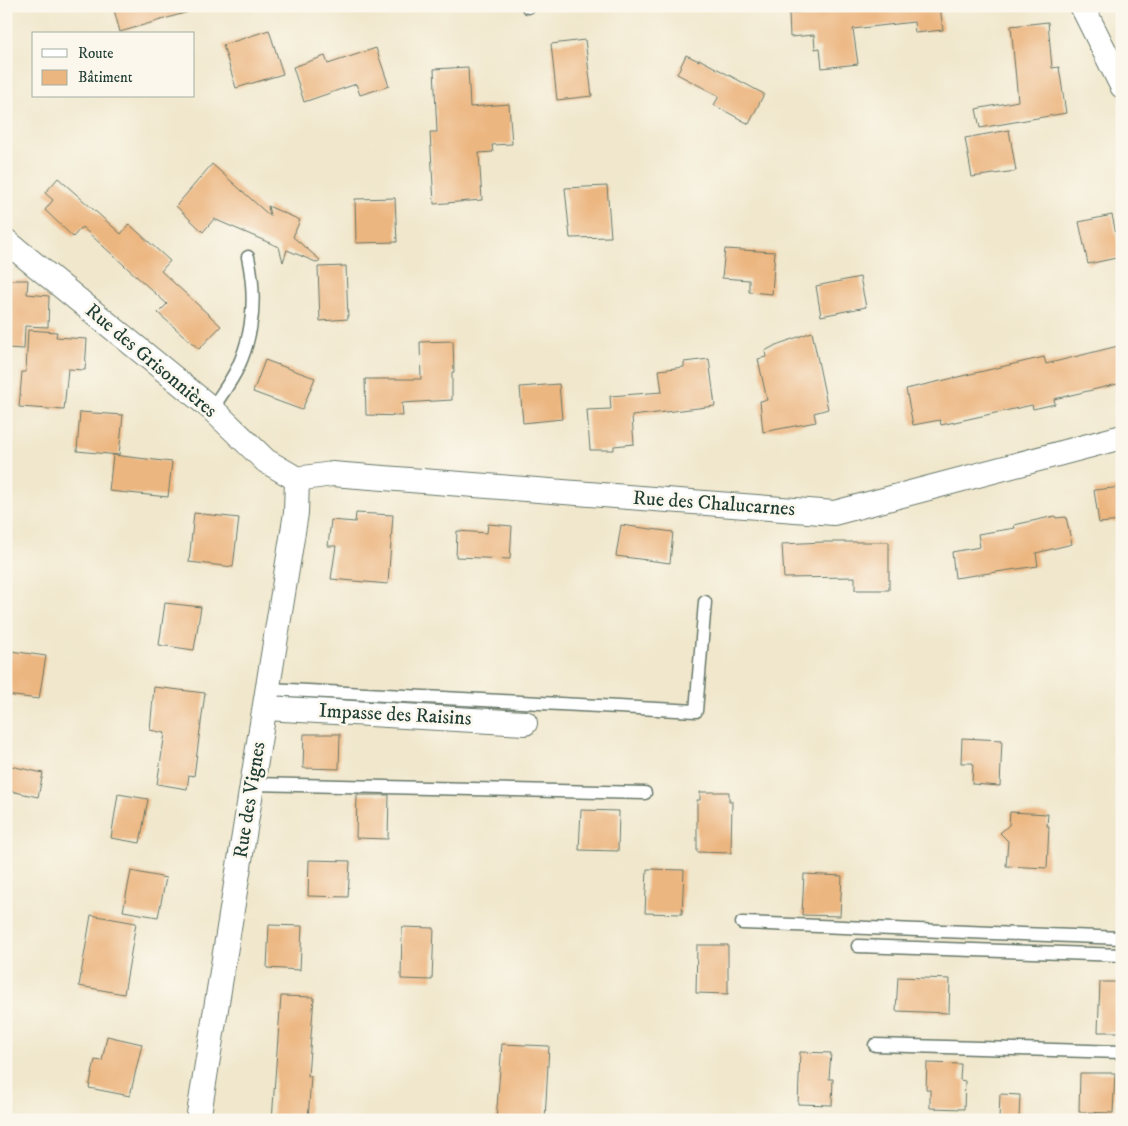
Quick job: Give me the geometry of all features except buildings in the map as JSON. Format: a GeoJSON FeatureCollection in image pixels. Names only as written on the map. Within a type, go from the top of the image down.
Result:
{"type":"FeatureCollection","features":[{"type":"Feature","properties":{"kind":"street"},"geometry":{"type":"LineString","coordinates":[[1082,6],[1122,86]]}},
{"type":"Feature","properties":{"kind":"street","name":"Rue des Grisonnières"},"geometry":{"type":"LineString","coordinates":[[6,240],[212,410],[266,461],[297,480]]}},
{"type":"Feature","properties":{"kind":"street","name":"Rue des Chalucarnes"},"geometry":{"type":"LineString","coordinates":[[297,480],[332,474],[834,513],[1122,437]]}},
{"type":"Feature","properties":{"kind":"street","name":"Rue des Vignes"},"geometry":{"type":"LineString","coordinates":[[198,1120],[296,513],[297,480]]}},
{"type":"Feature","properties":{"kind":"street","name":"Impasse des Raisins"},"geometry":{"type":"LineString","coordinates":[[267,699],[525,723]]}},
{"type":"Feature","properties":{"kind":"lane"},"geometry":{"type":"LineString","coordinates":[[212,410],[238,367],[252,327],[253,279],[248,257]]}},
{"type":"Feature","properties":{"kind":"lane"},"geometry":{"type":"LineString","coordinates":[[267,699],[696,711],[705,602]]}},
{"type":"Feature","properties":{"kind":"lane"},"geometry":{"type":"LineString","coordinates":[[253,784],[645,793]]}},
{"type":"Feature","properties":{"kind":"lane"},"geometry":{"type":"LineString","coordinates":[[742,924],[1122,938]]}},
{"type":"Feature","properties":{"kind":"lane"},"geometry":{"type":"LineString","coordinates":[[858,946],[1122,954]]}},
{"type":"Feature","properties":{"kind":"lane"},"geometry":{"type":"LineString","coordinates":[[875,1045],[1122,1052]]}}]}
